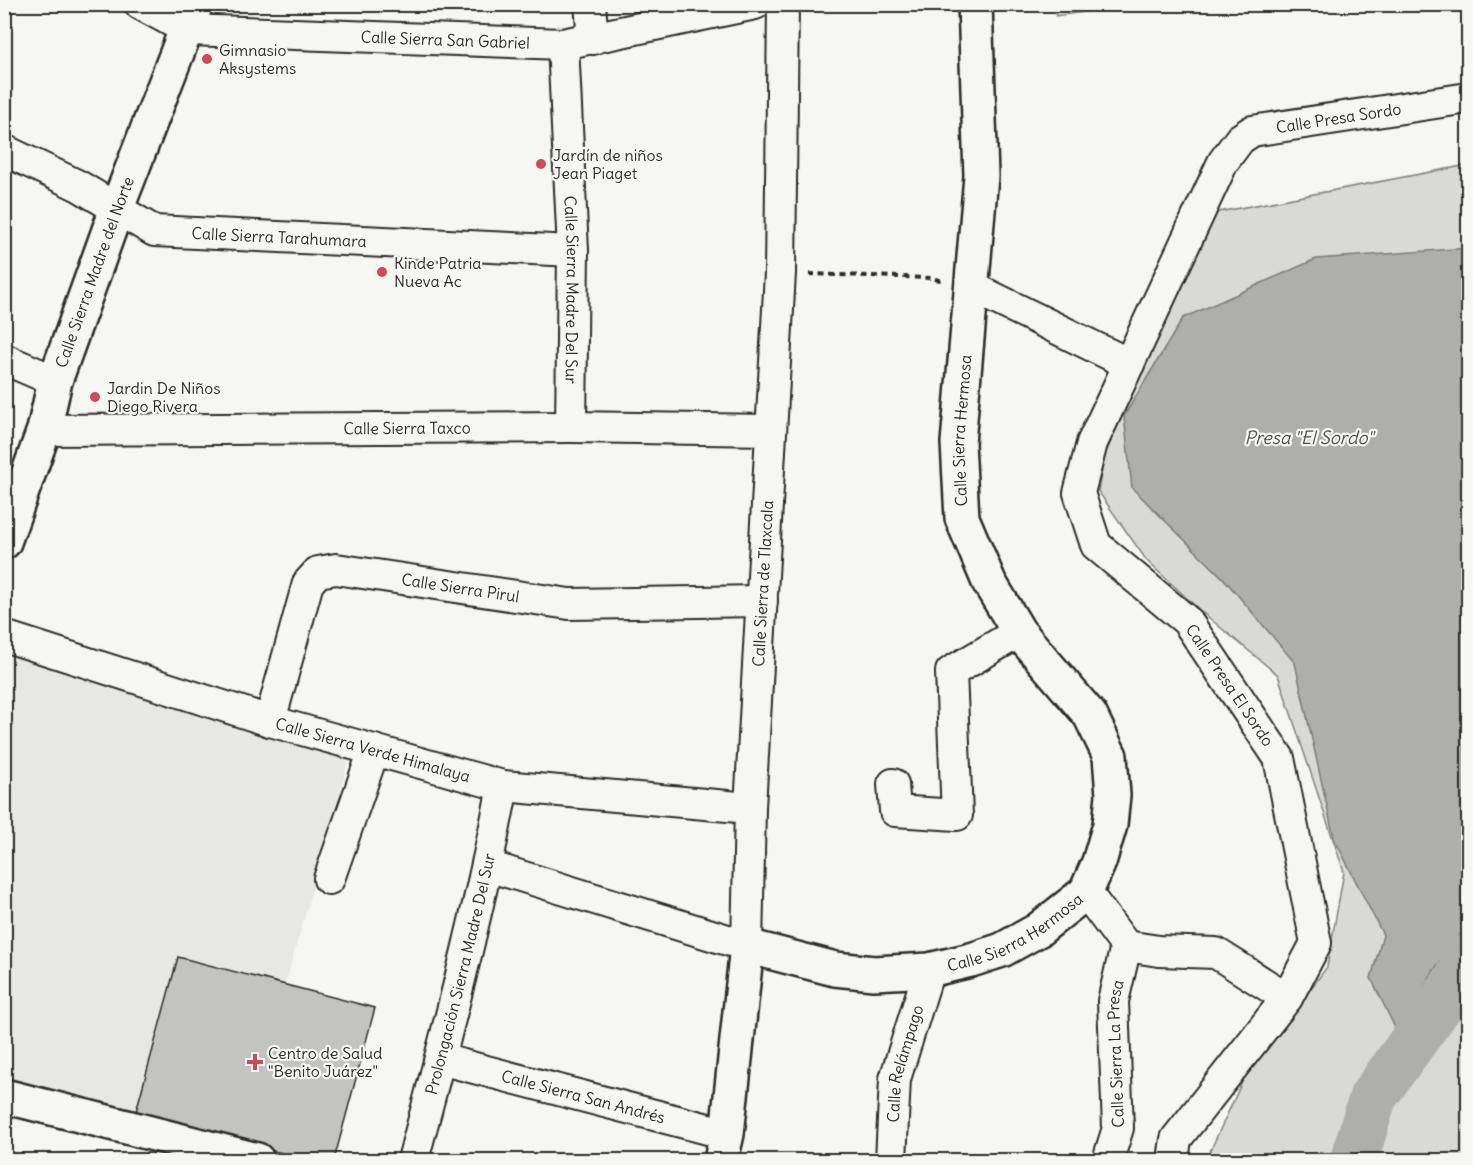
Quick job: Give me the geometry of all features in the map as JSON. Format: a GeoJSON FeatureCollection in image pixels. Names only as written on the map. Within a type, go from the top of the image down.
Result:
{"type":"FeatureCollection","features":[{"type":"Feature","properties":{"kind":"street","name":"Calle Sierra San Gabriel"},"geometry":{"type":"LineString","coordinates":[[140,4],[192,17],[563,44],[755,4]]}},
{"type":"Feature","properties":{"kind":"street"},"geometry":{"type":"LineString","coordinates":[[590,4],[593,39]]}},
{"type":"Feature","properties":{"kind":"street","name":"Calle Sierra de Tlaxcala"},"geometry":{"type":"LineString","coordinates":[[724,1147],[747,946],[750,808],[780,273],[783,4]]}},
{"type":"Feature","properties":{"kind":"street","name":"Calle Sierra Hermosa"},"geometry":{"type":"LineString","coordinates":[[488,866],[747,946],[835,969],[874,972],[929,970],[1002,950],[1038,930],[1086,892],[1099,862],[1110,825],[1113,795],[1110,756],[1090,715],[1019,632],[990,582],[962,518],[958,443],[981,176],[975,4]]}},
{"type":"Feature","properties":{"kind":"street","name":"Calle Sierra Madre del Norte"},"geometry":{"type":"LineString","coordinates":[[4,542],[44,430],[56,381],[117,208],[192,17]]}},
{"type":"Feature","properties":{"kind":"street","name":"Calle Sierra Madre Del Sur"},"geometry":{"type":"LineString","coordinates":[[563,44],[573,251],[571,427]]}},
{"type":"Feature","properties":{"kind":"street","name":"Calle Presa Sordo"},"geometry":{"type":"LineString","coordinates":[[1223,162],[1235,144],[1252,131],[1468,98]]}},
{"type":"Feature","properties":{"kind":"street","name":"Calle Sierra Tarahumara"},"geometry":{"type":"LineString","coordinates":[[4,150],[80,186],[154,231],[573,251]]}},
{"type":"Feature","properties":{"kind":"street","name":"Calle Presa El Sordo"},"geometry":{"type":"LineString","coordinates":[[1173,1161],[1176,1139],[1287,998],[1316,943],[1279,758],[1188,621],[1096,545],[1079,493],[1092,444],[1223,162]]}},
{"type":"Feature","properties":{"kind":"street"},"geometry":{"type":"LineString","coordinates":[[972,287],[1129,364]]}},
{"type":"Feature","properties":{"kind":"street"},"geometry":{"type":"LineString","coordinates":[[4,359],[56,381]]}},
{"type":"Feature","properties":{"kind":"street","name":"Calle Sierra Taxco"},"geometry":{"type":"LineString","coordinates":[[44,430],[571,427],[770,430]]}},
{"type":"Feature","properties":{"kind":"street","name":"Calle Sierra Pirul"},"geometry":{"type":"LineString","coordinates":[[270,721],[308,583],[318,572],[336,570],[569,604],[762,601]]}},
{"type":"Feature","properties":{"kind":"street"},"geometry":{"type":"LineString","coordinates":[[893,784],[895,811],[957,815],[951,672],[1019,632]]}},
{"type":"Feature","properties":{"kind":"street","name":"Calle Sierra Verde Himalaya"},"geometry":{"type":"LineString","coordinates":[[4,636],[270,721],[503,786],[750,808]]}},
{"type":"Feature","properties":{"kind":"street"},"geometry":{"type":"LineString","coordinates":[[328,879],[374,750]]}},
{"type":"Feature","properties":{"kind":"street","name":"Prolongación Sierra Madre Del Sur"},"geometry":{"type":"LineString","coordinates":[[413,1161],[488,866],[503,786]]}},
{"type":"Feature","properties":{"kind":"street"},"geometry":{"type":"LineString","coordinates":[[1086,892],[1126,946],[1159,951],[1216,953],[1287,998]]}},
{"type":"Feature","properties":{"kind":"street","name":"Calle Sierra La Presa"},"geometry":{"type":"LineString","coordinates":[[1108,1161],[1118,1128],[1113,1001],[1126,946]]}},
{"type":"Feature","properties":{"kind":"street","name":"Calle Relámpago"},"geometry":{"type":"LineString","coordinates":[[891,1161],[895,1079],[929,970]]}},
{"type":"Feature","properties":{"kind":"street","name":"Calle Sierra San Andrés"},"geometry":{"type":"LineString","coordinates":[[440,1059],[724,1147]]}},
{"type":"Feature","properties":{"kind":"street"},"geometry":{"type":"LineString","coordinates":[[4,1096],[257,1161]]}},
{"type":"Feature","properties":{"kind":"path"},"geometry":{"type":"LineString","coordinates":[[780,273],[930,278],[972,287]]}},
{"type":"Feature","properties":{"kind":"shaded area"},"geometry":{"type":"Polygon","coordinates":[[[1056,4],[1135,5],[1056,16],[1056,4]]]}},
{"type":"Feature","properties":{"kind":"shaded area","name":"Presa \"El Sordo\""},"geometry":{"type":"Polygon","coordinates":[[[1468,165],[1468,1160],[1206,1160],[1244,1078],[1327,967],[1344,872],[1278,675],[1203,613],[1147,561],[1098,491],[1105,454],[1169,311],[1208,214],[1468,165]]]}},
{"type":"Feature","properties":{"kind":"shaded area"},"geometry":{"type":"Polygon","coordinates":[[[5,648],[350,756],[285,985],[178,957],[135,1115],[5,1083],[5,648]]]}},
{"type":"Feature","properties":{"kind":"water","name":"Presa \"El Sordo\""},"geometry":{"type":"Polygon","coordinates":[[[1468,248],[1468,915],[1463,931],[1434,970],[1397,1032],[1371,978],[1383,935],[1334,838],[1295,663],[1224,579],[1132,488],[1124,416],[1183,318],[1316,259],[1468,248]]]}},
{"type":"Feature","properties":{"kind":"building","name":"Centro de Salud \"Benito Juárez\""},"geometry":{"type":"Polygon","coordinates":[[[178,957],[375,1008],[334,1160],[309,1160],[135,1115],[178,957]]]}},
{"type":"Feature","properties":{"kind":"waterway"},"geometry":{"type":"LineString","coordinates":[[1354,1160],[1373,1097],[1456,982],[1468,959]]}},
{"type":"Feature","properties":{"kind":"place","name":"Gimnasio Aksystems"},"geometry":{"type":"Point","coordinates":[207,59]}},
{"type":"Feature","properties":{"kind":"place","name":"Jardín de niños Jean Piaget"},"geometry":{"type":"Point","coordinates":[541,164]}},
{"type":"Feature","properties":{"kind":"place","name":"Kinde Patria Nueva Ac"},"geometry":{"type":"Point","coordinates":[382,272]}},
{"type":"Feature","properties":{"kind":"place","name":"Jardin De Niños Diego Rivera"},"geometry":{"type":"Point","coordinates":[95,397]}},
{"type":"Feature","properties":{"kind":"place","name":"Centro de Salud \"Benito Juárez\""},"geometry":{"type":"Point","coordinates":[255,1062]}}]}
